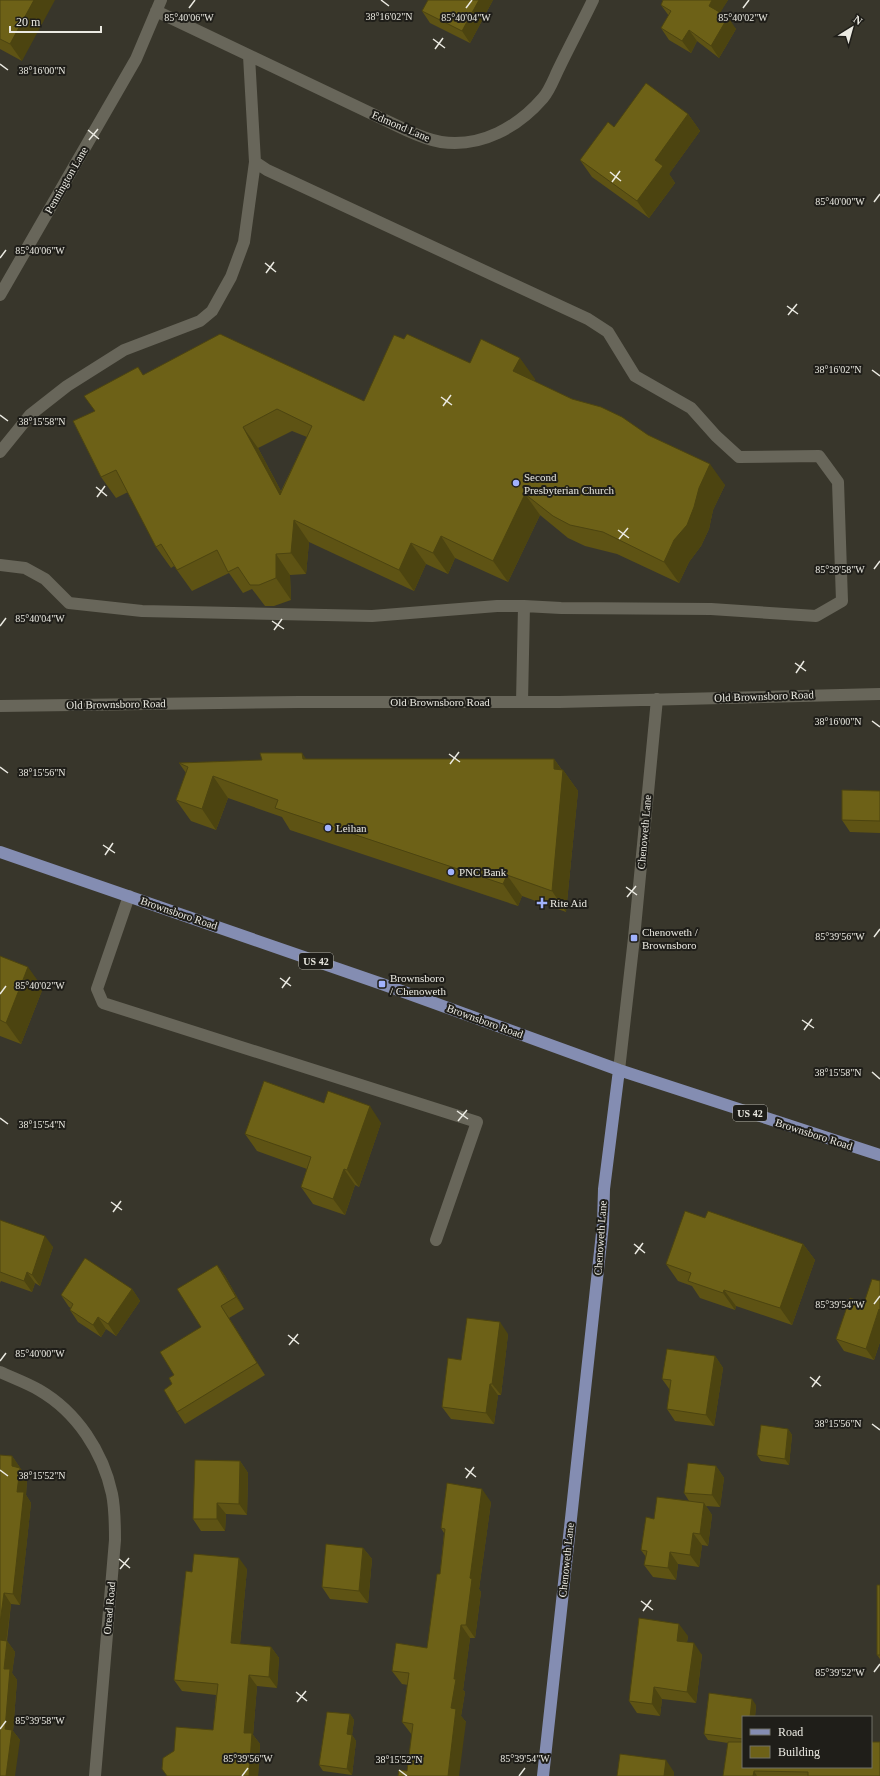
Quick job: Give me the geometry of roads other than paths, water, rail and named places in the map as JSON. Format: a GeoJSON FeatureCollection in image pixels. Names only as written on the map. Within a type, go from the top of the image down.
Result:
{"type":"FeatureCollection","features":[{"type":"Feature","properties":{"kind":"main road","name":"Brownsboro Road"},"geometry":{"type":"LineString","coordinates":[[0,852],[382,984],[619,1070],[880,1156]]}},
{"type":"Feature","properties":{"kind":"main road","name":"Chenoweth Lane"},"geometry":{"type":"LineString","coordinates":[[543,1776],[603,1224],[604,1189],[619,1070]]}},
{"type":"Feature","properties":{"kind":"street","name":"Pennington Lane"},"geometry":{"type":"LineString","coordinates":[[0,295],[136,59],[161,0]]}},
{"type":"Feature","properties":{"kind":"street","name":"Edmond Lane"},"geometry":{"type":"LineString","coordinates":[[156,12],[426,138],[447,142],[479,140],[506,130],[522,119],[544,97],[593,0]]}},
{"type":"Feature","properties":{"kind":"street"},"geometry":{"type":"LineString","coordinates":[[0,452],[30,415],[67,386],[124,350],[200,321],[212,312],[231,277],[244,242],[255,162],[249,56]]}},
{"type":"Feature","properties":{"kind":"street"},"geometry":{"type":"LineString","coordinates":[[0,565],[25,568],[45,579],[69,603],[142,610],[372,616],[497,606],[524,606],[561,608],[711,609],[816,616],[842,601],[838,482],[819,456],[739,457],[716,436],[690,408],[635,376],[608,332],[588,319],[267,170],[255,162]]}},
{"type":"Feature","properties":{"kind":"street"},"geometry":{"type":"LineString","coordinates":[[522,702],[524,606]]}},
{"type":"Feature","properties":{"kind":"street","name":"Old Brownsboro Road"},"geometry":{"type":"LineString","coordinates":[[0,706],[299,702],[522,702],[880,694]]}},
{"type":"Feature","properties":{"kind":"street","name":"Chenoweth Lane"},"geometry":{"type":"LineString","coordinates":[[619,1070],[634,938],[657,699]]}},
{"type":"Feature","properties":{"kind":"street"},"geometry":{"type":"LineString","coordinates":[[129,896],[97,989],[103,1003],[477,1122],[436,1240]]}},
{"type":"Feature","properties":{"kind":"street","name":"Oread Road"},"geometry":{"type":"LineString","coordinates":[[0,1372],[39,1390],[57,1402],[80,1425],[98,1453],[107,1474],[112,1495],[115,1517],[115,1540],[95,1776]]}},
{"type":"Feature","properties":{"kind":"place","name":"Second Presbyterian Church"},"geometry":{"type":"Point","coordinates":[516,483]}},
{"type":"Feature","properties":{"kind":"place","name":"Leihan"},"geometry":{"type":"Point","coordinates":[328,828]}},
{"type":"Feature","properties":{"kind":"place","name":"PNC Bank"},"geometry":{"type":"Point","coordinates":[451,872]}},
{"type":"Feature","properties":{"kind":"place","name":"Rite Aid"},"geometry":{"type":"Point","coordinates":[542,903]}},
{"type":"Feature","properties":{"kind":"place","name":"Chenoweth / Brownsboro"},"geometry":{"type":"Point","coordinates":[634,938]}},
{"type":"Feature","properties":{"kind":"place","name":"Brownsboro / Chenoweth"},"geometry":{"type":"Point","coordinates":[382,984]}}]}
